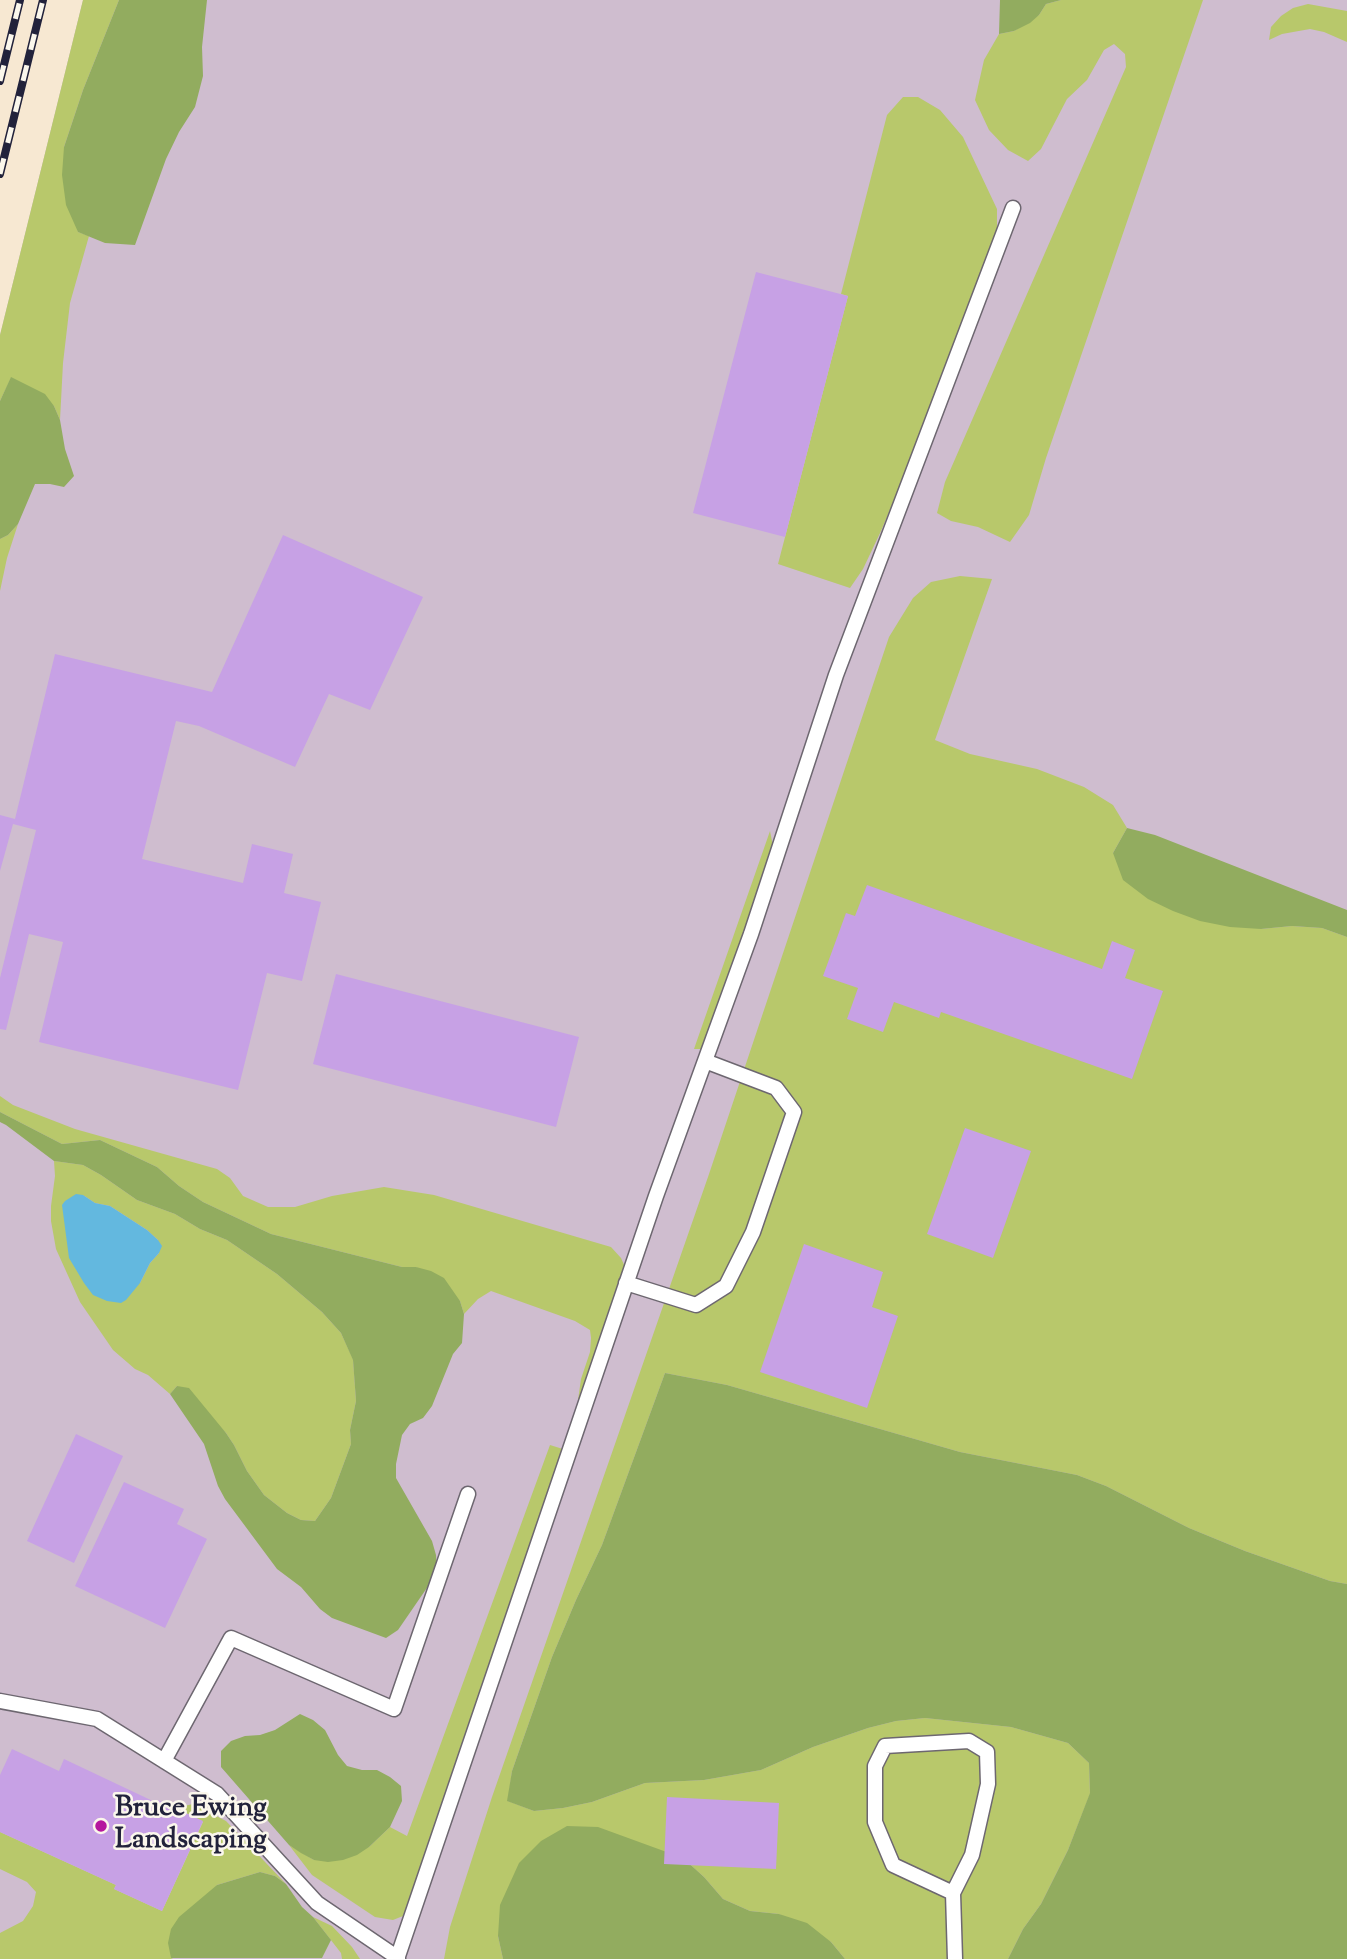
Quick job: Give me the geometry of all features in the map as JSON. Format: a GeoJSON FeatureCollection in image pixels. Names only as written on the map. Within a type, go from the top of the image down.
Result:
{"type":"FeatureCollection","features":[{"type":"Feature","properties":{"kind":"lane"},"geometry":{"type":"LineString","coordinates":[[0,1701],[97,1719],[217,1794],[317,1903],[397,1958],[626,1283],[751,934],[836,675],[1013,208]]}},
{"type":"Feature","properties":{"kind":"lane"},"geometry":{"type":"LineString","coordinates":[[626,1283],[696,1304],[726,1286],[753,1232],[794,1112],[776,1088],[705,1061]]}},
{"type":"Feature","properties":{"kind":"lane"},"geometry":{"type":"LineString","coordinates":[[164,1761],[231,1637],[394,1709],[468,1494]]}},
{"type":"Feature","properties":{"kind":"lane"},"geometry":{"type":"LineString","coordinates":[[953,1893],[893,1865],[875,1822],[876,1766],[886,1746],[969,1741],[987,1752],[988,1784],[972,1855],[953,1893],[955,1959]]}},
{"type":"Feature","properties":{"kind":"shaded area"},"geometry":{"type":"Polygon","coordinates":[[[83,0],[1347,0],[1347,1959],[0,1959],[0,335],[83,0]]]}},
{"type":"Feature","properties":{"kind":"green space"},"geometry":{"type":"Polygon","coordinates":[[[83,0],[119,0],[83,90],[64,147],[78,232],[89,236],[70,303],[60,420],[54,406],[11,378],[0,401],[0,335],[83,0]]]}},
{"type":"Feature","properties":{"kind":"green space"},"geometry":{"type":"Polygon","coordinates":[[[119,0],[207,0],[202,47],[203,76],[195,107],[166,159],[135,245],[105,243],[78,232],[66,205],[62,175],[64,147],[83,90],[119,0]]]}},
{"type":"Feature","properties":{"kind":"green space"},"geometry":{"type":"Polygon","coordinates":[[[1000,0],[1061,0],[1046,4],[1030,23],[1014,31],[999,34],[1000,0]]]}},
{"type":"Feature","properties":{"kind":"green space"},"geometry":{"type":"Polygon","coordinates":[[[1061,0],[1203,0],[1046,458],[1029,515],[1010,542],[978,527],[951,521],[937,513],[945,482],[1126,67],[1125,54],[1114,44],[1104,50],[1087,80],[1067,99],[1041,149],[1028,161],[1008,150],[989,130],[975,100],[984,60],[999,34],[1014,31],[1039,15],[1046,4],[1061,0]]]}},
{"type":"Feature","properties":{"kind":"green space"},"geometry":{"type":"Polygon","coordinates":[[[1308,4],[1347,11],[1347,42],[1310,29],[1282,34],[1269,40],[1271,27],[1281,16],[1293,8],[1308,4]]]}},
{"type":"Feature","properties":{"kind":"green space"},"geometry":{"type":"Polygon","coordinates":[[[903,97],[918,97],[940,110],[963,137],[997,209],[997,241],[933,408],[881,531],[863,569],[850,588],[778,564],[848,296],[841,294],[887,115],[903,97]]]}},
{"type":"Feature","properties":{"kind":"green space"},"geometry":{"type":"Polygon","coordinates":[[[11,377],[45,394],[54,406],[74,476],[64,487],[35,484],[18,524],[0,539],[0,401],[11,377]]]}},
{"type":"Feature","properties":{"kind":"green space"},"geometry":{"type":"Polygon","coordinates":[[[18,524],[7,558],[0,591],[0,539],[18,524]]]}},
{"type":"Feature","properties":{"kind":"green space"},"geometry":{"type":"Polygon","coordinates":[[[960,576],[992,579],[935,740],[970,754],[1037,769],[1084,787],[1113,805],[1127,828],[1113,853],[1261,929],[1292,926],[1322,928],[1347,937],[1347,1584],[1330,1581],[1245,1551],[1189,1528],[1106,1486],[1077,1475],[960,1452],[727,1385],[665,1373],[602,1545],[552,1657],[512,1771],[508,1801],[534,1811],[563,1808],[592,1802],[645,1783],[704,1780],[761,1770],[813,1747],[868,1728],[925,1718],[1011,1727],[1068,1743],[1089,1763],[1090,1794],[1068,1850],[1041,1904],[1023,1929],[1008,1959],[845,1959],[831,1942],[779,1914],[750,1911],[723,1899],[683,1858],[498,1936],[503,1959],[444,1959],[450,1927],[492,1797],[708,1177],[889,637],[913,598],[931,582],[960,576]]]}},
{"type":"Feature","properties":{"kind":"green space"},"geometry":{"type":"Polygon","coordinates":[[[1127,828],[1155,835],[1347,910],[1347,937],[1322,928],[1230,927],[1200,921],[1148,899],[1123,880],[1113,853],[1127,828]]]}},
{"type":"Feature","properties":{"kind":"green space"},"geometry":{"type":"Polygon","coordinates":[[[770,831],[777,866],[706,1049],[694,1049],[770,831]]]}},
{"type":"Feature","properties":{"kind":"green space"},"geometry":{"type":"Polygon","coordinates":[[[0,1096],[13,1105],[75,1129],[217,1169],[230,1178],[243,1196],[268,1207],[295,1207],[332,1196],[384,1187],[434,1195],[611,1247],[621,1258],[630,1278],[580,1413],[578,1400],[581,1379],[590,1352],[591,1338],[590,1330],[575,1321],[491,1291],[478,1299],[464,1314],[460,1301],[416,1267],[402,1267],[271,1234],[203,1202],[157,1167],[100,1140],[62,1144],[0,1112],[0,1096]]]}},
{"type":"Feature","properties":{"kind":"green space"},"geometry":{"type":"Polygon","coordinates":[[[0,1112],[62,1144],[100,1140],[157,1167],[203,1202],[271,1234],[402,1267],[416,1267],[444,1278],[460,1301],[464,1314],[462,1343],[453,1354],[432,1406],[423,1418],[410,1424],[402,1435],[396,1464],[396,1478],[432,1541],[437,1569],[398,1630],[386,1638],[332,1618],[320,1609],[301,1587],[277,1569],[225,1499],[204,1444],[170,1394],[177,1386],[189,1388],[226,1433],[264,1495],[287,1513],[301,1520],[315,1521],[331,1498],[351,1444],[350,1430],[356,1401],[353,1360],[341,1333],[322,1312],[277,1274],[227,1240],[200,1229],[175,1214],[137,1200],[83,1165],[54,1161],[0,1122],[0,1112]]]}},
{"type":"Feature","properties":{"kind":"green space"},"geometry":{"type":"Polygon","coordinates":[[[54,1161],[83,1165],[137,1200],[175,1214],[200,1229],[227,1240],[277,1274],[322,1312],[341,1333],[353,1359],[356,1401],[350,1430],[351,1444],[331,1498],[315,1521],[301,1520],[287,1513],[264,1495],[226,1433],[177,1386],[170,1394],[113,1350],[80,1302],[56,1249],[51,1221],[54,1161]],[[83,1195],[140,1283],[150,1263],[159,1253],[158,1240],[110,1206],[95,1203],[83,1195]]]}},
{"type":"Feature","properties":{"kind":"green space"},"geometry":{"type":"Polygon","coordinates":[[[665,1373],[727,1385],[960,1452],[1077,1475],[1106,1486],[1189,1528],[1245,1551],[1330,1581],[1347,1584],[1347,1959],[1008,1959],[1023,1929],[1041,1904],[1068,1850],[1090,1793],[1089,1763],[1068,1743],[1011,1727],[925,1718],[896,1721],[813,1747],[761,1770],[704,1780],[645,1783],[592,1802],[563,1808],[534,1811],[507,1801],[512,1771],[552,1657],[602,1545],[665,1373]]]}},
{"type":"Feature","properties":{"kind":"green space"},"geometry":{"type":"Polygon","coordinates":[[[550,1445],[566,1450],[571,1455],[403,1916],[393,1920],[375,1917],[312,1875],[289,1845],[314,1860],[369,1847],[390,1827],[407,1836],[550,1445]]]}},
{"type":"Feature","properties":{"kind":"green space"},"geometry":{"type":"Polygon","coordinates":[[[300,1714],[325,1730],[347,1766],[377,1770],[401,1786],[402,1801],[390,1827],[369,1847],[343,1860],[314,1860],[289,1845],[221,1767],[221,1751],[231,1741],[275,1730],[300,1714]]]}},
{"type":"Feature","properties":{"kind":"green space"},"geometry":{"type":"Polygon","coordinates":[[[193,1804],[226,1821],[286,1884],[275,1876],[260,1872],[217,1885],[171,1958],[173,1959],[0,1959],[0,1933],[23,1921],[33,1906],[36,1892],[27,1882],[0,1869],[0,1832],[116,1885],[114,1889],[162,1911],[203,1822],[182,1811],[184,1806],[193,1804]]]}},
{"type":"Feature","properties":{"kind":"green space"},"geometry":{"type":"Polygon","coordinates":[[[567,1826],[598,1827],[683,1858],[723,1899],[750,1911],[779,1914],[807,1923],[831,1942],[845,1959],[503,1959],[498,1936],[500,1905],[519,1863],[541,1841],[567,1826]]]}},
{"type":"Feature","properties":{"kind":"green space"},"geometry":{"type":"Polygon","coordinates":[[[260,1872],[275,1876],[286,1884],[331,1940],[322,1958],[171,1958],[168,1943],[171,1929],[179,1917],[217,1885],[260,1872]]]}},
{"type":"Feature","properties":{"kind":"green space"},"geometry":{"type":"Polygon","coordinates":[[[313,1917],[332,1926],[360,1959],[342,1959],[341,1953],[313,1917]]]}},
{"type":"Feature","properties":{"kind":"water"},"geometry":{"type":"Polygon","coordinates":[[[76,1194],[95,1203],[110,1206],[147,1230],[162,1246],[140,1283],[121,1303],[93,1295],[69,1258],[62,1205],[76,1194]]]}},
{"type":"Feature","properties":{"kind":"building"},"geometry":{"type":"Polygon","coordinates":[[[756,272],[848,296],[785,537],[693,513],[756,272]]]}},
{"type":"Feature","properties":{"kind":"building"},"geometry":{"type":"Polygon","coordinates":[[[283,535],[423,597],[370,710],[329,694],[295,767],[199,726],[176,721],[142,859],[243,883],[252,844],[293,854],[284,893],[321,902],[302,981],[267,973],[238,1090],[39,1042],[63,942],[29,934],[6,1030],[0,1029],[0,978],[36,830],[13,824],[0,871],[0,815],[15,819],[55,654],[212,692],[283,535]]]}},
{"type":"Feature","properties":{"kind":"building"},"geometry":{"type":"Polygon","coordinates":[[[867,885],[1102,969],[1112,941],[1135,950],[1125,978],[1163,991],[1132,1079],[941,1012],[939,1018],[894,1002],[883,1032],[847,1019],[858,988],[823,976],[846,913],[855,916],[867,885]]]}},
{"type":"Feature","properties":{"kind":"building"},"geometry":{"type":"Polygon","coordinates":[[[336,974],[579,1037],[556,1127],[313,1064],[336,974]]]}},
{"type":"Feature","properties":{"kind":"building"},"geometry":{"type":"Polygon","coordinates":[[[965,1128],[1031,1151],[993,1258],[927,1234],[965,1128]]]}},
{"type":"Feature","properties":{"kind":"building"},"geometry":{"type":"Polygon","coordinates":[[[804,1244],[883,1272],[872,1307],[898,1316],[867,1408],[760,1372],[804,1244]]]}},
{"type":"Feature","properties":{"kind":"building"},"geometry":{"type":"Polygon","coordinates":[[[76,1434],[123,1456],[74,1563],[27,1541],[76,1434]]]}},
{"type":"Feature","properties":{"kind":"building"},"geometry":{"type":"Polygon","coordinates":[[[124,1482],[184,1509],[177,1524],[207,1539],[165,1628],[75,1586],[124,1482]]]}},
{"type":"Feature","properties":{"kind":"building","name":"Bruce Ewing Landscaping"},"geometry":{"type":"Polygon","coordinates":[[[12,1749],[59,1771],[64,1759],[157,1803],[158,1800],[203,1821],[162,1911],[114,1889],[116,1885],[0,1832],[0,1775],[12,1749]]]}},
{"type":"Feature","properties":{"kind":"building"},"geometry":{"type":"Polygon","coordinates":[[[667,1797],[779,1803],[776,1869],[664,1864],[667,1797]]]}},
{"type":"Feature","properties":{"kind":"railway"},"geometry":{"type":"LineString","coordinates":[[0,81],[20,0]]}},
{"type":"Feature","properties":{"kind":"railway"},"geometry":{"type":"LineString","coordinates":[[0,174],[43,0]]}},
{"type":"Feature","properties":{"kind":"place","name":"Bruce Ewing Landscaping"},"geometry":{"type":"Point","coordinates":[101,1826]}}]}
